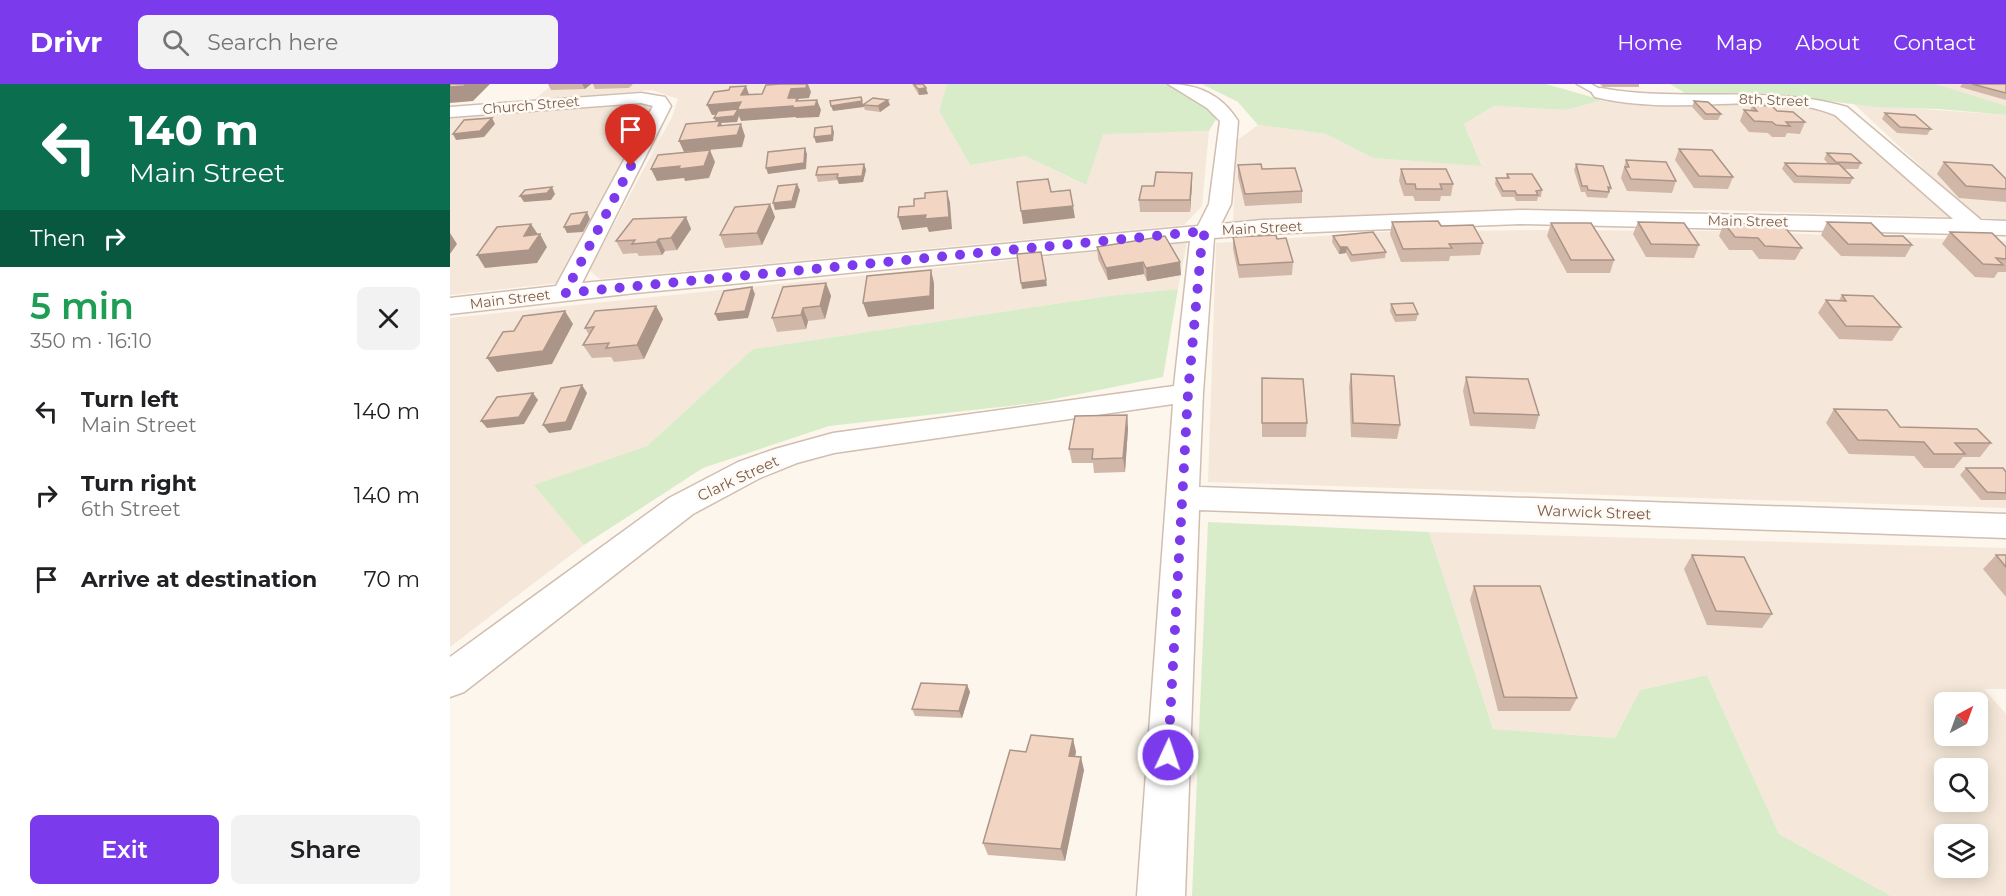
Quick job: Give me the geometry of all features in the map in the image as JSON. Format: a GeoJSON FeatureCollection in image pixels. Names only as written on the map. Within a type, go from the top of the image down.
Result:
{"type":"FeatureCollection","features":[{"type":"Feature","properties":{"kind":"street"},"geometry":{"type":"LineString","coordinates":[[1161,896],[1188,393],[1202,240],[1220,204],[1229,121],[1225,112],[1217,106],[1178,84]]}},
{"type":"Feature","properties":{"kind":"street","name":"8th Street"},"geometry":{"type":"LineString","coordinates":[[1601,93],[1647,99],[1792,98],[1828,105],[1841,111],[1975,226]]}},
{"type":"Feature","properties":{"kind":"street","name":"Church Street"},"geometry":{"type":"LineString","coordinates":[[450,112],[642,98],[659,101],[662,106],[565,293]]}},
{"type":"Feature","properties":{"kind":"street","name":"Main Street"},"geometry":{"type":"LineString","coordinates":[[450,306],[1206,231],[1436,219],[1520,217],[2006,228]]}},
{"type":"Feature","properties":{"kind":"street","name":"Clark Street"},"geometry":{"type":"LineString","coordinates":[[450,680],[681,506],[749,470],[786,456],[833,443],[1188,393]]}},
{"type":"Feature","properties":{"kind":"street","name":"Warwick Street"},"geometry":{"type":"LineString","coordinates":[[1183,498],[2006,526]]}},
{"type":"Feature","properties":{"kind":"lane"},"geometry":{"type":"LineString","coordinates":[[1582,84],[1601,93]]}},
{"type":"Feature","properties":{"kind":"shaded area"},"geometry":{"type":"Polygon","coordinates":[[[553,84],[947,84],[939,111],[970,165],[1025,156],[1085,185],[1103,133],[1209,131],[1202,206],[1184,225],[600,279],[589,270],[672,117],[678,99],[652,90],[534,100],[553,84]]]}},
{"type":"Feature","properties":{"kind":"shaded area"},"geometry":{"type":"Polygon","coordinates":[[[1936,84],[2006,84],[2006,106],[1971,96],[1936,84]]]}},
{"type":"Feature","properties":{"kind":"shaded area"},"geometry":{"type":"Polygon","coordinates":[[[1602,100],[1809,103],[1836,113],[1892,161],[1949,217],[1715,210],[1411,213],[1233,221],[1236,141],[1258,125],[1326,134],[1373,158],[1482,165],[1464,124],[1494,106],[1567,110],[1602,100]]]}},
{"type":"Feature","properties":{"kind":"shaded area"},"geometry":{"type":"Polygon","coordinates":[[[648,103],[656,106],[559,283],[450,295],[450,118],[648,103]]]}},
{"type":"Feature","properties":{"kind":"shaded area"},"geometry":{"type":"Polygon","coordinates":[[[1854,104],[2006,115],[2006,220],[1975,217],[1854,104]]]}},
{"type":"Feature","properties":{"kind":"shaded area"},"geometry":{"type":"Polygon","coordinates":[[[1725,231],[2006,241],[2006,508],[1208,482],[1216,243],[1381,232],[1725,231]]]}},
{"type":"Feature","properties":{"kind":"shaded area"},"geometry":{"type":"Polygon","coordinates":[[[1187,242],[1178,289],[1108,296],[753,349],[647,446],[535,485],[584,545],[450,647],[450,318],[1187,242]]]}},
{"type":"Feature","properties":{"kind":"shaded area"},"geometry":{"type":"Polygon","coordinates":[[[1429,532],[2006,548],[2006,689],[1984,689],[1987,692],[1934,692],[1934,746],[1988,746],[1988,694],[2006,714],[2006,896],[1891,896],[1779,834],[1707,675],[1640,690],[1615,738],[1493,729],[1429,532]]]}},
{"type":"Feature","properties":{"kind":"green space"},"geometry":{"type":"Polygon","coordinates":[[[947,84],[1167,84],[1218,116],[1209,131],[1103,134],[1086,185],[1025,156],[970,165],[939,111],[947,84]]]}},
{"type":"Feature","properties":{"kind":"green space"},"geometry":{"type":"Polygon","coordinates":[[[1202,84],[1546,84],[1602,100],[1567,110],[1494,106],[1464,124],[1482,166],[1373,158],[1326,134],[1258,125],[1238,102],[1202,84]]]}},
{"type":"Feature","properties":{"kind":"green space"},"geometry":{"type":"Polygon","coordinates":[[[1670,84],[1936,84],[2006,106],[2006,115],[1939,109],[1874,107],[1771,93],[1685,93],[1670,84]]]}},
{"type":"Feature","properties":{"kind":"green space"},"geometry":{"type":"Polygon","coordinates":[[[1178,289],[1163,377],[1035,403],[829,426],[703,468],[584,545],[534,485],[647,446],[753,349],[1108,296],[1178,289]]]}},
{"type":"Feature","properties":{"kind":"green space"},"geometry":{"type":"Polygon","coordinates":[[[1208,522],[1429,532],[1493,729],[1615,738],[1640,690],[1707,675],[1779,834],[1891,896],[1192,896],[1208,522]]]}},
{"type":"Feature","properties":{"kind":"building"},"geometry":{"type":"Polygon","coordinates":[[[450,84],[466,84],[450,87],[450,84]]]}},
{"type":"Feature","properties":{"kind":"building"},"geometry":{"type":"Polygon","coordinates":[[[807,84],[806,88],[791,89],[788,98],[797,98],[796,101],[817,100],[815,106],[737,110],[741,102],[707,105],[714,92],[729,90],[730,87],[746,86],[741,95],[762,94],[766,85],[807,84]]]}},
{"type":"Feature","properties":{"kind":"building"},"geometry":{"type":"Polygon","coordinates":[[[914,84],[923,84],[926,88],[918,89],[914,84]]]}},
{"type":"Feature","properties":{"kind":"building"},"geometry":{"type":"Polygon","coordinates":[[[1972,84],[2006,84],[2006,93],[1972,84]]]}},
{"type":"Feature","properties":{"kind":"building"},"geometry":{"type":"Polygon","coordinates":[[[861,97],[862,101],[831,106],[830,101],[861,97]]]}},
{"type":"Feature","properties":{"kind":"building"},"geometry":{"type":"Polygon","coordinates":[[[873,98],[888,100],[878,106],[863,105],[873,98]]]}},
{"type":"Feature","properties":{"kind":"building"},"geometry":{"type":"Polygon","coordinates":[[[1694,101],[1708,102],[1721,114],[1706,114],[1694,101]]]}},
{"type":"Feature","properties":{"kind":"building"},"geometry":{"type":"Polygon","coordinates":[[[1752,105],[1772,106],[1777,111],[1793,112],[1805,122],[1786,122],[1790,126],[1754,121],[1744,110],[1757,111],[1752,105]]]}},
{"type":"Feature","properties":{"kind":"building"},"geometry":{"type":"Polygon","coordinates":[[[738,109],[734,116],[714,118],[718,111],[738,109]]]}},
{"type":"Feature","properties":{"kind":"building"},"geometry":{"type":"Polygon","coordinates":[[[1885,113],[1915,115],[1931,129],[1900,127],[1885,113]]]}},
{"type":"Feature","properties":{"kind":"building"},"geometry":{"type":"Polygon","coordinates":[[[492,118],[480,131],[453,134],[464,120],[492,118]]]}},
{"type":"Feature","properties":{"kind":"building"},"geometry":{"type":"Polygon","coordinates":[[[720,121],[718,126],[741,124],[737,135],[679,141],[686,124],[720,121]]]}},
{"type":"Feature","properties":{"kind":"building"},"geometry":{"type":"Polygon","coordinates":[[[832,126],[832,135],[814,137],[815,128],[832,126]]]}},
{"type":"Feature","properties":{"kind":"building"},"geometry":{"type":"Polygon","coordinates":[[[805,148],[804,163],[766,168],[768,152],[805,148]]]}},
{"type":"Feature","properties":{"kind":"building"},"geometry":{"type":"Polygon","coordinates":[[[1679,149],[1712,150],[1733,177],[1699,176],[1679,149]]]}},
{"type":"Feature","properties":{"kind":"building"},"geometry":{"type":"Polygon","coordinates":[[[710,150],[704,166],[651,169],[658,155],[710,150]]]}},
{"type":"Feature","properties":{"kind":"building"},"geometry":{"type":"Polygon","coordinates":[[[1827,153],[1851,154],[1861,163],[1836,162],[1827,153]]]}},
{"type":"Feature","properties":{"kind":"building"},"geometry":{"type":"Polygon","coordinates":[[[1626,160],[1666,162],[1676,181],[1631,179],[1625,167],[1629,167],[1626,160]]]}},
{"type":"Feature","properties":{"kind":"building"},"geometry":{"type":"Polygon","coordinates":[[[1944,162],[1992,165],[2006,179],[2006,189],[1966,186],[1944,162]]]}},
{"type":"Feature","properties":{"kind":"building"},"geometry":{"type":"Polygon","coordinates":[[[1785,163],[1839,164],[1853,178],[1797,176],[1785,163]]]}},
{"type":"Feature","properties":{"kind":"building"},"geometry":{"type":"Polygon","coordinates":[[[864,164],[862,176],[837,178],[838,174],[816,175],[818,167],[864,164]]]}},
{"type":"Feature","properties":{"kind":"building"},"geometry":{"type":"Polygon","coordinates":[[[1261,164],[1262,169],[1295,168],[1302,191],[1245,194],[1238,165],[1261,164]]]}},
{"type":"Feature","properties":{"kind":"building"},"geometry":{"type":"Polygon","coordinates":[[[1576,164],[1603,166],[1611,188],[1608,187],[1609,192],[1588,190],[1587,186],[1582,186],[1576,164]]]}},
{"type":"Feature","properties":{"kind":"building"},"geometry":{"type":"Polygon","coordinates":[[[1401,169],[1446,169],[1453,184],[1440,184],[1442,189],[1416,189],[1415,184],[1406,184],[1401,169]]]}},
{"type":"Feature","properties":{"kind":"building"},"geometry":{"type":"Polygon","coordinates":[[[1156,172],[1192,173],[1190,200],[1139,200],[1142,186],[1154,186],[1156,172]]]}},
{"type":"Feature","properties":{"kind":"building"},"geometry":{"type":"Polygon","coordinates":[[[1507,174],[1532,174],[1542,190],[1536,191],[1538,195],[1517,195],[1515,191],[1503,191],[1496,178],[1509,178],[1507,174]]]}},
{"type":"Feature","properties":{"kind":"building"},"geometry":{"type":"Polygon","coordinates":[[[1048,179],[1051,192],[1070,190],[1073,206],[1021,211],[1017,182],[1048,179]]]}},
{"type":"Feature","properties":{"kind":"building"},"geometry":{"type":"Polygon","coordinates":[[[797,184],[792,201],[773,203],[778,186],[797,184]]]}},
{"type":"Feature","properties":{"kind":"building"},"geometry":{"type":"Polygon","coordinates":[[[552,187],[547,193],[520,196],[525,190],[552,187]]]}},
{"type":"Feature","properties":{"kind":"building"},"geometry":{"type":"Polygon","coordinates":[[[947,191],[949,217],[925,219],[926,215],[898,217],[899,207],[914,206],[914,199],[925,198],[925,193],[947,191]]]}},
{"type":"Feature","properties":{"kind":"building"},"geometry":{"type":"Polygon","coordinates":[[[770,204],[757,233],[720,235],[735,207],[770,204]]]}},
{"type":"Feature","properties":{"kind":"building"},"geometry":{"type":"Polygon","coordinates":[[[587,212],[580,225],[564,227],[571,214],[587,212]]]}},
{"type":"Feature","properties":{"kind":"building"},"geometry":{"type":"Polygon","coordinates":[[[686,217],[671,238],[632,244],[635,240],[616,241],[633,219],[686,217]]]}},
{"type":"Feature","properties":{"kind":"building"},"geometry":{"type":"Polygon","coordinates":[[[1438,221],[1441,226],[1473,225],[1483,243],[1449,244],[1452,248],[1403,249],[1392,222],[1438,221]]]}},
{"type":"Feature","properties":{"kind":"building"},"geometry":{"type":"Polygon","coordinates":[[[1638,222],[1684,223],[1699,245],[1651,244],[1638,222]]]}},
{"type":"Feature","properties":{"kind":"building"},"geometry":{"type":"Polygon","coordinates":[[[1827,222],[1871,223],[1884,236],[1903,236],[1912,245],[1848,244],[1827,222]]]}},
{"type":"Feature","properties":{"kind":"building"},"geometry":{"type":"Polygon","coordinates":[[[1551,223],[1591,223],[1614,260],[1571,260],[1551,223]]]}},
{"type":"Feature","properties":{"kind":"building"},"geometry":{"type":"Polygon","coordinates":[[[1724,223],[1783,225],[1802,248],[1765,246],[1758,238],[1735,237],[1724,223]]]}},
{"type":"Feature","properties":{"kind":"building"},"geometry":{"type":"Polygon","coordinates":[[[531,224],[524,236],[540,234],[529,250],[477,255],[497,227],[531,224]]]}},
{"type":"Feature","properties":{"kind":"building"},"geometry":{"type":"Polygon","coordinates":[[[1373,232],[1386,252],[1352,255],[1347,247],[1340,247],[1333,236],[1373,232]]]}},
{"type":"Feature","properties":{"kind":"building"},"geometry":{"type":"Polygon","coordinates":[[[1950,232],[1992,233],[2006,247],[2006,259],[1996,258],[2003,265],[1983,264],[1950,232]]]}},
{"type":"Feature","properties":{"kind":"building"},"geometry":{"type":"Polygon","coordinates":[[[1276,235],[1277,239],[1286,238],[1293,262],[1239,265],[1233,237],[1276,235]]]}},
{"type":"Feature","properties":{"kind":"building"},"geometry":{"type":"Polygon","coordinates":[[[1165,236],[1180,262],[1146,268],[1143,262],[1106,268],[1097,247],[1165,236]]]}},
{"type":"Feature","properties":{"kind":"building"},"geometry":{"type":"Polygon","coordinates":[[[1041,252],[1046,280],[1021,283],[1017,254],[1041,252]]]}},
{"type":"Feature","properties":{"kind":"building"},"geometry":{"type":"Polygon","coordinates":[[[931,270],[930,296],[863,303],[867,276],[931,270]]]}},
{"type":"Feature","properties":{"kind":"building"},"geometry":{"type":"Polygon","coordinates":[[[826,283],[820,306],[803,308],[801,315],[772,318],[783,287],[826,283]]]}},
{"type":"Feature","properties":{"kind":"building"},"geometry":{"type":"Polygon","coordinates":[[[752,287],[745,311],[715,314],[724,291],[752,287]]]}},
{"type":"Feature","properties":{"kind":"building"},"geometry":{"type":"Polygon","coordinates":[[[1842,295],[1873,296],[1901,327],[1846,326],[1826,300],[1846,301],[1842,295]]]}},
{"type":"Feature","properties":{"kind":"building"},"geometry":{"type":"Polygon","coordinates":[[[1413,303],[1418,314],[1396,315],[1391,304],[1413,303]]]}},
{"type":"Feature","properties":{"kind":"building"},"geometry":{"type":"Polygon","coordinates":[[[656,306],[637,345],[606,348],[609,343],[583,345],[594,327],[585,328],[595,311],[656,306]]]}},
{"type":"Feature","properties":{"kind":"building"},"geometry":{"type":"Polygon","coordinates":[[[565,311],[543,351],[487,358],[503,332],[514,331],[523,316],[565,311]]]}},
{"type":"Feature","properties":{"kind":"building"},"geometry":{"type":"Polygon","coordinates":[[[1351,374],[1394,376],[1400,425],[1353,423],[1351,374]]]}},
{"type":"Feature","properties":{"kind":"building"},"geometry":{"type":"Polygon","coordinates":[[[1466,377],[1528,379],[1539,415],[1474,413],[1466,377]]]}},
{"type":"Feature","properties":{"kind":"building"},"geometry":{"type":"Polygon","coordinates":[[[1262,378],[1303,379],[1307,423],[1262,423],[1262,378]]]}},
{"type":"Feature","properties":{"kind":"building"},"geometry":{"type":"Polygon","coordinates":[[[582,385],[566,422],[543,425],[561,388],[582,385]]]}},
{"type":"Feature","properties":{"kind":"building"},"geometry":{"type":"Polygon","coordinates":[[[533,393],[519,417],[481,421],[497,397],[533,393]]]}},
{"type":"Feature","properties":{"kind":"building"},"geometry":{"type":"Polygon","coordinates":[[[1834,409],[1887,410],[1900,427],[1977,429],[1991,443],[1955,443],[1965,454],[1934,454],[1924,442],[1858,440],[1834,409]]]}},
{"type":"Feature","properties":{"kind":"building"},"geometry":{"type":"Polygon","coordinates":[[[1127,415],[1123,458],[1092,459],[1093,449],[1069,449],[1075,416],[1127,415]]]}},
{"type":"Feature","properties":{"kind":"building"},"geometry":{"type":"Polygon","coordinates":[[[1966,468],[2003,468],[2006,472],[2006,493],[1987,492],[1966,468]]]}},
{"type":"Feature","properties":{"kind":"building"},"geometry":{"type":"Polygon","coordinates":[[[1692,555],[1744,557],[1772,614],[1716,611],[1692,555]]]}},
{"type":"Feature","properties":{"kind":"building"},"geometry":{"type":"Polygon","coordinates":[[[1996,555],[2006,555],[2006,567],[1996,555]]]}},
{"type":"Feature","properties":{"kind":"building"},"geometry":{"type":"Polygon","coordinates":[[[1474,586],[1540,586],[1577,698],[1504,697],[1474,586]]]}},
{"type":"Feature","properties":{"kind":"building"},"geometry":{"type":"Polygon","coordinates":[[[921,683],[967,685],[959,711],[912,709],[921,683]]]}},
{"type":"Feature","properties":{"kind":"building"},"geometry":{"type":"Polygon","coordinates":[[[1031,735],[1073,739],[1069,756],[1081,757],[1061,849],[983,843],[1010,750],[1026,752],[1031,735]]]}},
{"type":"Feature","properties":{"kind":"route"},"geometry":{"type":"LineString","coordinates":[[631,166],[565,293],[658,282],[1206,231],[1202,240],[1188,393],[1168,755]]}}]}
